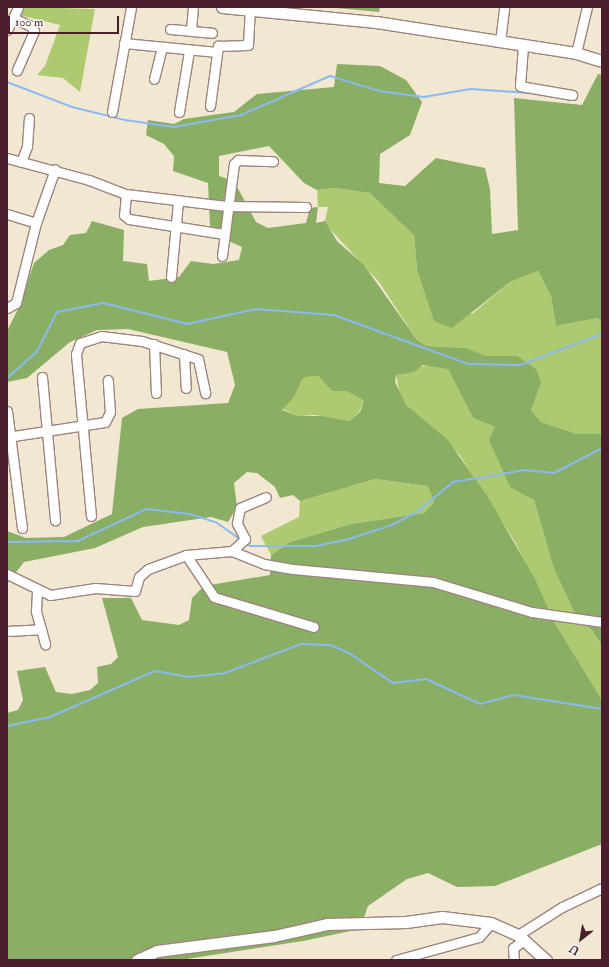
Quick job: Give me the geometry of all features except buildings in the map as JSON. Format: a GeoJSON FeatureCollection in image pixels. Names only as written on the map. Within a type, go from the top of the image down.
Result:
{"type":"FeatureCollection","features":[{"type":"Feature","properties":{"kind":"street"},"geometry":{"type":"LineString","coordinates":[[7,30],[18,7]]}},
{"type":"Feature","properties":{"kind":"street"},"geometry":{"type":"LineString","coordinates":[[112,112],[131,7]]}},
{"type":"Feature","properties":{"kind":"street"},"geometry":{"type":"LineString","coordinates":[[191,31],[193,7]]}},
{"type":"Feature","properties":{"kind":"street"},"geometry":{"type":"LineString","coordinates":[[222,7],[376,22],[523,46],[576,53],[602,61]]}},
{"type":"Feature","properties":{"kind":"street"},"geometry":{"type":"LineString","coordinates":[[500,42],[504,7]]}},
{"type":"Feature","properties":{"kind":"street"},"geometry":{"type":"LineString","coordinates":[[576,53],[588,7]]}},
{"type":"Feature","properties":{"kind":"street"},"geometry":{"type":"LineString","coordinates":[[210,106],[217,52],[220,44],[248,45],[250,9]]}},
{"type":"Feature","properties":{"kind":"street"},"geometry":{"type":"LineString","coordinates":[[14,18],[32,26],[34,31],[17,70]]}},
{"type":"Feature","properties":{"kind":"street"},"geometry":{"type":"LineString","coordinates":[[170,29],[212,33]]}},
{"type":"Feature","properties":{"kind":"street"},"geometry":{"type":"LineString","coordinates":[[124,43],[189,51],[217,52]]}},
{"type":"Feature","properties":{"kind":"street"},"geometry":{"type":"LineString","coordinates":[[523,46],[520,86],[572,95]]}},
{"type":"Feature","properties":{"kind":"street"},"geometry":{"type":"LineString","coordinates":[[154,79],[162,48]]}},
{"type":"Feature","properties":{"kind":"street"},"geometry":{"type":"LineString","coordinates":[[179,112],[189,51]]}},
{"type":"Feature","properties":{"kind":"street"},"geometry":{"type":"LineString","coordinates":[[21,162],[27,146],[28,118]]}},
{"type":"Feature","properties":{"kind":"street"},"geometry":{"type":"LineString","coordinates":[[7,158],[55,169],[126,194],[178,202],[226,206],[306,207]]}},
{"type":"Feature","properties":{"kind":"street"},"geometry":{"type":"LineString","coordinates":[[222,256],[226,206],[234,164],[238,160],[273,161]]}},
{"type":"Feature","properties":{"kind":"street"},"geometry":{"type":"LineString","coordinates":[[7,308],[16,303],[36,223],[55,169]]}},
{"type":"Feature","properties":{"kind":"street"},"geometry":{"type":"LineString","coordinates":[[126,194],[124,214],[128,219],[224,234]]}},
{"type":"Feature","properties":{"kind":"street"},"geometry":{"type":"LineString","coordinates":[[171,277],[178,202]]}},
{"type":"Feature","properties":{"kind":"street"},"geometry":{"type":"LineString","coordinates":[[7,214],[36,223]]}},
{"type":"Feature","properties":{"kind":"street"},"geometry":{"type":"LineString","coordinates":[[91,516],[81,426],[76,354],[80,343],[101,336],[154,344],[184,354],[201,361],[205,393]]}},
{"type":"Feature","properties":{"kind":"street"},"geometry":{"type":"LineString","coordinates":[[154,344],[156,393]]}},
{"type":"Feature","properties":{"kind":"street"},"geometry":{"type":"LineString","coordinates":[[184,354],[186,388]]}},
{"type":"Feature","properties":{"kind":"street"},"geometry":{"type":"LineString","coordinates":[[42,377],[55,520]]}},
{"type":"Feature","properties":{"kind":"street"},"geometry":{"type":"LineString","coordinates":[[9,436],[105,422],[109,417],[108,380]]}},
{"type":"Feature","properties":{"kind":"street"},"geometry":{"type":"LineString","coordinates":[[7,411],[22,528]]}},
{"type":"Feature","properties":{"kind":"street"},"geometry":{"type":"LineString","coordinates":[[232,551],[242,541],[237,523],[240,508],[266,497]]}},
{"type":"Feature","properties":{"kind":"street"},"geometry":{"type":"LineString","coordinates":[[7,574],[37,590],[58,596],[95,588],[135,591],[139,577],[148,569],[186,555],[232,551],[264,564],[293,569],[332,570],[433,582],[532,612],[602,622]]}},
{"type":"Feature","properties":{"kind":"street"},"geometry":{"type":"LineString","coordinates":[[186,555],[214,598],[314,627]]}},
{"type":"Feature","properties":{"kind":"street"},"geometry":{"type":"LineString","coordinates":[[37,590],[36,611],[45,644]]}},
{"type":"Feature","properties":{"kind":"street"},"geometry":{"type":"LineString","coordinates":[[7,631],[41,629]]}},
{"type":"Feature","properties":{"kind":"street"},"geometry":{"type":"LineString","coordinates":[[514,960],[513,948],[521,937],[562,906],[602,888]]}},
{"type":"Feature","properties":{"kind":"street"},"geometry":{"type":"LineString","coordinates":[[138,960],[157,951],[274,936],[327,924],[406,922],[442,917],[491,923],[521,937],[546,960]]}},
{"type":"Feature","properties":{"kind":"street"},"geometry":{"type":"LineString","coordinates":[[396,960],[479,937],[491,923]]}},
{"type":"Feature","properties":{"kind":"green space"},"geometry":{"type":"Polygon","coordinates":[[[22,7],[95,9],[80,92],[63,78],[37,75],[45,66],[60,25],[19,15],[22,7]]]}},
{"type":"Feature","properties":{"kind":"green space"},"geometry":{"type":"Polygon","coordinates":[[[325,7],[380,7],[379,12],[325,7]]]}},
{"type":"Feature","properties":{"kind":"green space"},"geometry":{"type":"Polygon","coordinates":[[[337,64],[380,66],[406,80],[422,102],[410,135],[380,154],[379,183],[405,186],[436,158],[485,168],[490,189],[492,234],[518,230],[514,98],[582,105],[598,74],[602,75],[602,324],[598,318],[556,326],[551,296],[538,271],[510,282],[452,328],[434,321],[417,269],[414,235],[370,193],[335,188],[317,190],[304,183],[269,146],[219,156],[219,176],[234,181],[256,222],[268,228],[306,223],[310,208],[318,207],[316,223],[325,221],[337,241],[364,265],[417,340],[427,346],[467,348],[486,356],[517,356],[536,369],[541,383],[531,410],[541,422],[577,434],[602,434],[602,645],[591,629],[579,622],[554,569],[534,500],[510,487],[489,440],[495,427],[473,418],[448,369],[423,365],[414,372],[396,375],[395,382],[406,405],[447,439],[488,497],[535,579],[553,620],[602,700],[602,844],[495,886],[457,887],[428,873],[407,879],[368,906],[360,929],[303,941],[180,960],[7,960],[7,713],[18,710],[23,700],[17,671],[45,667],[56,692],[72,694],[90,690],[98,683],[97,667],[111,664],[118,657],[102,598],[131,598],[142,620],[179,625],[189,620],[192,598],[204,586],[270,575],[271,555],[290,542],[351,524],[424,513],[434,502],[428,486],[375,479],[300,501],[293,495],[280,498],[275,487],[257,473],[247,472],[234,483],[237,507],[228,522],[211,517],[143,527],[95,548],[24,562],[7,584],[7,531],[26,538],[64,537],[112,514],[122,418],[138,409],[228,403],[235,385],[227,352],[128,329],[97,330],[70,342],[27,378],[7,382],[7,331],[19,307],[34,263],[49,250],[63,245],[70,235],[86,233],[92,221],[124,230],[123,261],[147,264],[149,281],[179,277],[191,261],[213,264],[239,260],[242,247],[219,237],[210,225],[208,183],[173,171],[174,156],[164,144],[146,135],[148,120],[174,124],[184,119],[234,112],[257,94],[334,87],[337,64]],[[318,376],[303,378],[294,397],[282,410],[298,416],[322,416],[349,421],[360,412],[364,401],[346,391],[332,391],[318,376]]]}},
{"type":"Feature","properties":{"kind":"green space"},"geometry":{"type":"Polygon","coordinates":[[[335,188],[370,193],[392,211],[414,235],[417,269],[472,314],[510,282],[538,271],[551,296],[556,326],[598,318],[602,324],[602,434],[577,434],[541,422],[531,410],[535,398],[500,357],[486,356],[467,348],[427,346],[417,340],[379,282],[328,227],[325,221],[328,207],[318,207],[317,190],[335,188]]]}},
{"type":"Feature","properties":{"kind":"green space"},"geometry":{"type":"Polygon","coordinates":[[[430,364],[448,369],[473,418],[495,427],[510,486],[534,500],[554,569],[579,622],[591,629],[602,645],[602,700],[553,620],[515,542],[459,454],[406,405],[400,395],[396,375],[430,364]]]}},
{"type":"Feature","properties":{"kind":"green space"},"geometry":{"type":"Polygon","coordinates":[[[318,376],[332,391],[346,391],[364,401],[359,412],[349,421],[315,415],[298,416],[282,409],[294,397],[303,378],[318,376]]]}},
{"type":"Feature","properties":{"kind":"green space"},"geometry":{"type":"Polygon","coordinates":[[[375,479],[428,486],[434,502],[424,513],[351,524],[290,542],[271,555],[261,536],[299,517],[300,501],[375,479]]]}},
{"type":"Feature","properties":{"kind":"waterway"},"geometry":{"type":"LineString","coordinates":[[7,82],[72,107],[125,120],[174,127],[241,115],[330,76],[379,91],[424,97],[470,89],[528,93]]}},
{"type":"Feature","properties":{"kind":"waterway"},"geometry":{"type":"LineString","coordinates":[[7,378],[36,353],[57,312],[103,303],[187,324],[256,309],[334,315],[468,364],[520,365],[602,334]]}},
{"type":"Feature","properties":{"kind":"waterway"},"geometry":{"type":"LineString","coordinates":[[245,542],[250,546],[316,546],[349,539],[392,525],[418,511],[453,482],[525,470],[554,473],[602,448]]}},
{"type":"Feature","properties":{"kind":"waterway"},"geometry":{"type":"LineString","coordinates":[[7,542],[78,541],[146,509],[190,514],[217,523],[241,540]]}},
{"type":"Feature","properties":{"kind":"waterway"},"geometry":{"type":"LineString","coordinates":[[7,726],[50,717],[155,671],[189,677],[225,673],[301,644],[330,645],[349,653],[393,683],[426,679],[480,704],[514,695],[602,709]]}}]}
